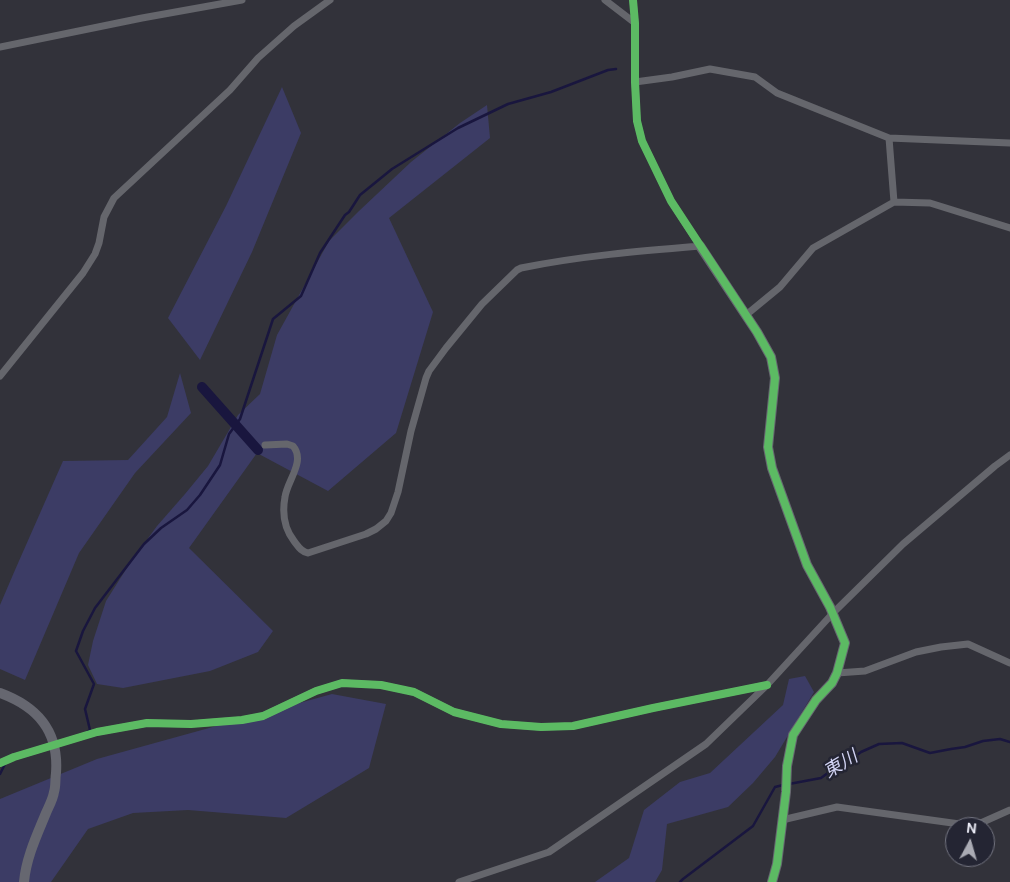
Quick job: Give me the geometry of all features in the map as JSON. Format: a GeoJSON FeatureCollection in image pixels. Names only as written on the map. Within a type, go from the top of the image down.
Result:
{"type":"FeatureCollection","features":[{"type":"Feature","properties":{"kind":"street"},"geometry":{"type":"LineString","coordinates":[[0,47],[150,16],[242,0]]}},
{"type":"Feature","properties":{"kind":"street"},"geometry":{"type":"LineString","coordinates":[[0,376],[83,273],[95,254],[104,217],[114,198],[230,90],[258,58],[294,26],[330,0]]}},
{"type":"Feature","properties":{"kind":"street"},"geometry":{"type":"LineString","coordinates":[[605,0],[635,24]]}},
{"type":"Feature","properties":{"kind":"street"},"geometry":{"type":"LineString","coordinates":[[634,0],[637,121],[642,141],[671,201],[757,332],[771,357],[775,378],[768,447],[772,468],[807,564],[833,613],[846,643],[832,683],[816,700],[793,735],[786,766],[786,792],[777,864],[772,882]]}},
{"type":"Feature","properties":{"kind":"street"},"geometry":{"type":"LineString","coordinates":[[635,82],[710,69],[755,76],[777,93],[888,138],[1010,143]]}},
{"type":"Feature","properties":{"kind":"street"},"geometry":{"type":"LineString","coordinates":[[888,138],[894,202]]}},
{"type":"Feature","properties":{"kind":"street"},"geometry":{"type":"LineString","coordinates":[[746,315],[780,287],[813,248],[894,202],[930,203],[1010,228]]}},
{"type":"Feature","properties":{"kind":"street"},"geometry":{"type":"LineString","coordinates":[[265,445],[287,444],[293,446],[297,453],[295,470],[285,496],[284,518],[292,539],[304,552],[308,554],[366,534],[386,521],[391,513],[398,492],[411,431],[429,371],[482,304],[517,270],[555,262],[650,250],[700,246]]}},
{"type":"Feature","properties":{"kind":"street"},"geometry":{"type":"LineString","coordinates":[[459,882],[549,852],[706,744],[767,685],[833,613],[903,544],[1010,455]]}},
{"type":"Feature","properties":{"kind":"street"},"geometry":{"type":"LineString","coordinates":[[837,673],[865,671],[916,652],[968,644],[1010,663]]}},
{"type":"Feature","properties":{"kind":"street"},"geometry":{"type":"LineString","coordinates":[[0,763],[97,732],[147,723],[191,724],[242,720],[263,716],[316,691],[342,682],[382,685],[414,692],[454,712],[501,724],[541,727],[573,726],[767,685]]}},
{"type":"Feature","properties":{"kind":"street"},"geometry":{"type":"LineString","coordinates":[[0,692],[26,705],[41,719],[52,736],[56,760],[54,792],[30,854],[24,882]]}},
{"type":"Feature","properties":{"kind":"street"},"geometry":{"type":"LineString","coordinates":[[782,820],[838,806],[974,826],[1010,810]]}},
{"type":"Feature","properties":{"kind":"shaded area"},"geometry":{"type":"Polygon","coordinates":[[[282,87],[301,133],[252,252],[200,360],[168,318],[226,206],[282,87]]]}},
{"type":"Feature","properties":{"kind":"shaded area"},"geometry":{"type":"Polygon","coordinates":[[[487,105],[490,138],[389,218],[433,312],[396,433],[328,491],[257,453],[189,548],[273,631],[258,652],[210,671],[123,688],[97,684],[88,665],[93,641],[106,601],[130,563],[157,526],[208,466],[238,415],[260,394],[277,335],[329,241],[411,162],[460,123],[487,105]]]}},
{"type":"Feature","properties":{"kind":"shaded area"},"geometry":{"type":"Polygon","coordinates":[[[180,373],[191,413],[135,473],[79,553],[25,680],[0,669],[0,605],[63,461],[128,460],[167,417],[180,373]]]}},
{"type":"Feature","properties":{"kind":"shaded area"},"geometry":{"type":"Polygon","coordinates":[[[805,676],[814,692],[775,757],[753,783],[728,807],[667,824],[662,870],[655,882],[595,882],[629,858],[644,810],[680,782],[710,773],[783,705],[789,679],[805,676]]]}},
{"type":"Feature","properties":{"kind":"shaded area"},"geometry":{"type":"Polygon","coordinates":[[[332,694],[386,704],[369,768],[286,818],[188,810],[133,813],[88,829],[51,882],[0,882],[0,799],[97,759],[332,694]]]}},
{"type":"Feature","properties":{"kind":"waterway"},"geometry":{"type":"LineString","coordinates":[[88,731],[90,730],[85,709],[94,684],[76,651],[83,631],[95,608],[144,544],[161,528],[187,510],[200,495],[220,465],[229,434],[240,419],[273,319],[301,296],[320,253],[360,195],[392,169],[458,128],[508,104],[551,92],[608,70],[616,69]]}},
{"type":"Feature","properties":{"kind":"waterway"},"geometry":{"type":"LineString","coordinates":[[202,387],[258,450]]}},
{"type":"Feature","properties":{"kind":"waterway","name":"東川"},"geometry":{"type":"LineString","coordinates":[[789,784],[821,778],[847,759],[853,758],[879,744],[902,743],[930,753],[965,747],[983,741],[1000,739],[1010,742]]}},
{"type":"Feature","properties":{"kind":"waterway"},"geometry":{"type":"LineString","coordinates":[[0,774],[5,764]]}},
{"type":"Feature","properties":{"kind":"waterway","name":"東川"},"geometry":{"type":"LineString","coordinates":[[680,882],[753,826],[775,787],[783,785]]}},
{"type":"Feature","properties":{"kind":"cycle path"},"geometry":{"type":"LineString","coordinates":[[633,0],[637,121],[642,141],[671,201],[757,332],[771,357],[775,378],[768,447],[772,468],[807,565],[830,607],[845,643],[837,673],[832,683],[816,700],[793,735],[787,766],[786,792],[777,864],[772,882]]}},
{"type":"Feature","properties":{"kind":"cycle path"},"geometry":{"type":"LineString","coordinates":[[0,763],[97,732],[147,723],[191,724],[242,720],[263,716],[316,691],[342,683],[381,685],[414,692],[454,712],[501,724],[541,727],[573,726],[767,685]]}}]}
